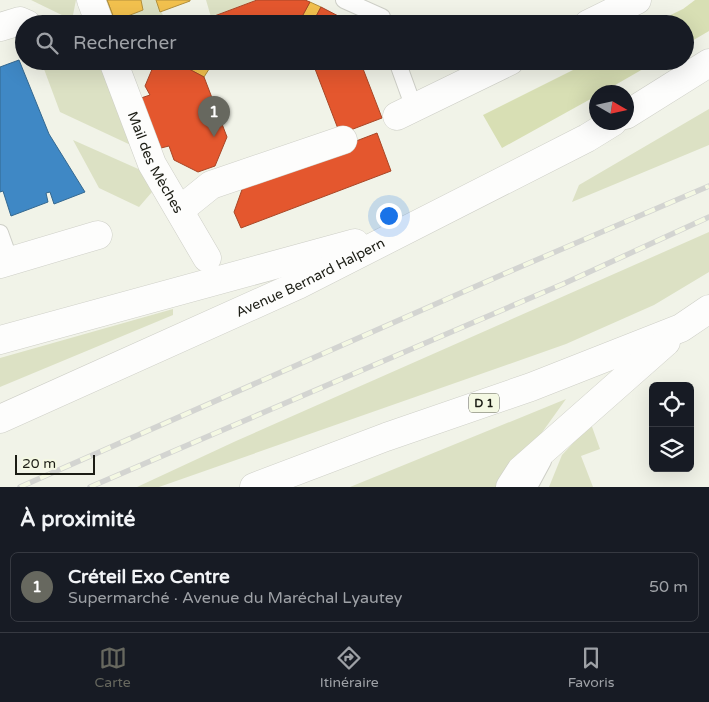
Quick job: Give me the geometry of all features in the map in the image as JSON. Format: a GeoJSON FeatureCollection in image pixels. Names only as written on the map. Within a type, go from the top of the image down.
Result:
{"type":"FeatureCollection","features":[{"type":"Feature","properties":{"kind":"main road"},"geometry":{"type":"LineString","coordinates":[[91,0],[97,15]]}},
{"type":"Feature","properties":{"kind":"main road"},"geometry":{"type":"LineString","coordinates":[[607,15],[638,0]]}},
{"type":"Feature","properties":{"kind":"main road"},"geometry":{"type":"LineString","coordinates":[[634,110],[709,63]]}},
{"type":"Feature","properties":{"kind":"main road","name":"Mail des Mèches"},"geometry":{"type":"LineString","coordinates":[[116,70],[152,164],[207,258]]}},
{"type":"Feature","properties":{"kind":"main road"},"geometry":{"type":"LineString","coordinates":[[405,112],[491,70]]}},
{"type":"Feature","properties":{"kind":"main road","name":"Avenue Bernard Halpern"},"geometry":{"type":"LineString","coordinates":[[0,419],[298,284],[410,229],[599,130]]}},
{"type":"Feature","properties":{"kind":"main road"},"geometry":{"type":"LineString","coordinates":[[180,210],[211,185],[343,140]]}},
{"type":"Feature","properties":{"kind":"main road"},"geometry":{"type":"LineString","coordinates":[[0,340],[410,229]]}},
{"type":"Feature","properties":{"kind":"main road"},"geometry":{"type":"LineString","coordinates":[[5,262],[98,234]]}},
{"type":"Feature","properties":{"kind":"main road","name":"D 1"},"geometry":{"type":"LineString","coordinates":[[254,487],[386,437],[531,387],[681,328],[709,309]]}},
{"type":"Feature","properties":{"kind":"main road"},"geometry":{"type":"LineString","coordinates":[[510,487],[521,470],[681,328]]}},
{"type":"Feature","properties":{"kind":"lane"},"geometry":{"type":"LineString","coordinates":[[344,0],[378,15]]}},
{"type":"Feature","properties":{"kind":"lane"},"geometry":{"type":"LineString","coordinates":[[398,70],[405,112]]}},
{"type":"Feature","properties":{"kind":"lane"},"geometry":{"type":"LineString","coordinates":[[0,234],[5,262]]}},
{"type":"Feature","properties":{"kind":"lane"},"geometry":{"type":"LineString","coordinates":[[529,487],[557,437]]}},
{"type":"Feature","properties":{"kind":"green space"},"geometry":{"type":"Polygon","coordinates":[[[31,0],[76,0],[73,15],[62,15],[31,0]]]}},
{"type":"Feature","properties":{"kind":"green space"},"geometry":{"type":"Polygon","coordinates":[[[140,0],[156,0],[163,15],[128,15],[143,10],[140,0]]]}},
{"type":"Feature","properties":{"kind":"green space"},"geometry":{"type":"Polygon","coordinates":[[[206,0],[257,0],[216,15],[210,15],[206,0]]]}},
{"type":"Feature","properties":{"kind":"green space"},"geometry":{"type":"Polygon","coordinates":[[[695,0],[709,0],[709,31],[694,40],[694,15],[671,15],[695,0]]]}},
{"type":"Feature","properties":{"kind":"green space"},"geometry":{"type":"Polygon","coordinates":[[[44,70],[106,70],[135,147],[60,112],[44,70]]]}},
{"type":"Feature","properties":{"kind":"green space"},"geometry":{"type":"Polygon","coordinates":[[[573,70],[641,70],[615,85],[589,85],[589,100],[502,148],[483,115],[573,70]]]}},
{"type":"Feature","properties":{"kind":"green space"},"geometry":{"type":"Polygon","coordinates":[[[709,109],[709,145],[572,202],[579,185],[709,109]]]}},
{"type":"Feature","properties":{"kind":"green space"},"geometry":{"type":"Polygon","coordinates":[[[73,140],[145,172],[152,192],[139,207],[99,188],[73,140]]]}},
{"type":"Feature","properties":{"kind":"green space"},"geometry":{"type":"Polygon","coordinates":[[[709,232],[709,272],[654,305],[566,344],[159,487],[137,487],[236,441],[709,232]]]}},
{"type":"Feature","properties":{"kind":"green space"},"geometry":{"type":"Polygon","coordinates":[[[173,309],[173,315],[0,387],[0,358],[173,309]]]}},
{"type":"Feature","properties":{"kind":"green space"},"geometry":{"type":"Polygon","coordinates":[[[566,399],[503,487],[350,487],[566,399]]]}},
{"type":"Feature","properties":{"kind":"green space"},"geometry":{"type":"Polygon","coordinates":[[[591,424],[600,449],[581,456],[593,487],[549,487],[562,455],[591,424]]]}},
{"type":"Feature","properties":{"kind":"building: Logements"},"geometry":{"type":"Polygon","coordinates":[[[104,0],[107,0],[113,15],[110,15],[104,0]]]}},
{"type":"Feature","properties":{"kind":"building: Logements"},"geometry":{"type":"Polygon","coordinates":[[[107,0],[141,0],[143,10],[130,15],[113,15],[107,0]]]}},
{"type":"Feature","properties":{"kind":"building: Logements"},"geometry":{"type":"Polygon","coordinates":[[[156,0],[190,0],[190,1],[160,12],[156,0]]]}},
{"type":"Feature","properties":{"kind":"building: Logements"},"geometry":{"type":"Polygon","coordinates":[[[310,2],[321,7],[317,15],[303,15],[310,2]]]}},
{"type":"Feature","properties":{"kind":"building: Logements"},"geometry":{"type":"Polygon","coordinates":[[[191,70],[208,70],[204,77],[191,70]]]}},
{"type":"Feature","properties":{"kind":"building: Commerces"},"geometry":{"type":"Polygon","coordinates":[[[257,0],[305,0],[310,2],[303,15],[217,15],[257,0]]]}},
{"type":"Feature","properties":{"kind":"building: Commerces"},"geometry":{"type":"Polygon","coordinates":[[[321,7],[336,15],[317,15],[321,7]]]}},
{"type":"Feature","properties":{"kind":"building: Commerces"},"geometry":{"type":"Polygon","coordinates":[[[152,70],[191,70],[204,77],[227,137],[215,166],[198,172],[174,160],[169,146],[161,148],[141,98],[150,95],[145,86],[152,70]]]}},
{"type":"Feature","properties":{"kind":"building: Commerces"},"geometry":{"type":"Polygon","coordinates":[[[315,70],[363,70],[382,118],[340,134],[315,70]]]}},
{"type":"Feature","properties":{"kind":"building: Commerces"},"geometry":{"type":"Polygon","coordinates":[[[377,133],[391,171],[241,228],[234,212],[244,184],[377,133]]]}},
{"type":"Feature","properties":{"kind":"building: Écoles"},"geometry":{"type":"Polygon","coordinates":[[[15,61],[15,70],[23,70],[49,134],[85,192],[54,204],[50,192],[46,193],[48,202],[11,216],[3,191],[0,192],[0,67],[15,61]]]}},
{"type":"Feature","properties":{"kind":"railway"},"geometry":{"type":"LineString","coordinates":[[20,487],[709,186]]}},
{"type":"Feature","properties":{"kind":"railway"},"geometry":{"type":"LineString","coordinates":[[90,487],[563,284],[709,217]]}},
{"type":"Feature","properties":{"kind":"place","name":"Créteil Exo Centre"},"geometry":{"type":"Point","coordinates":[214,137]}}]}
